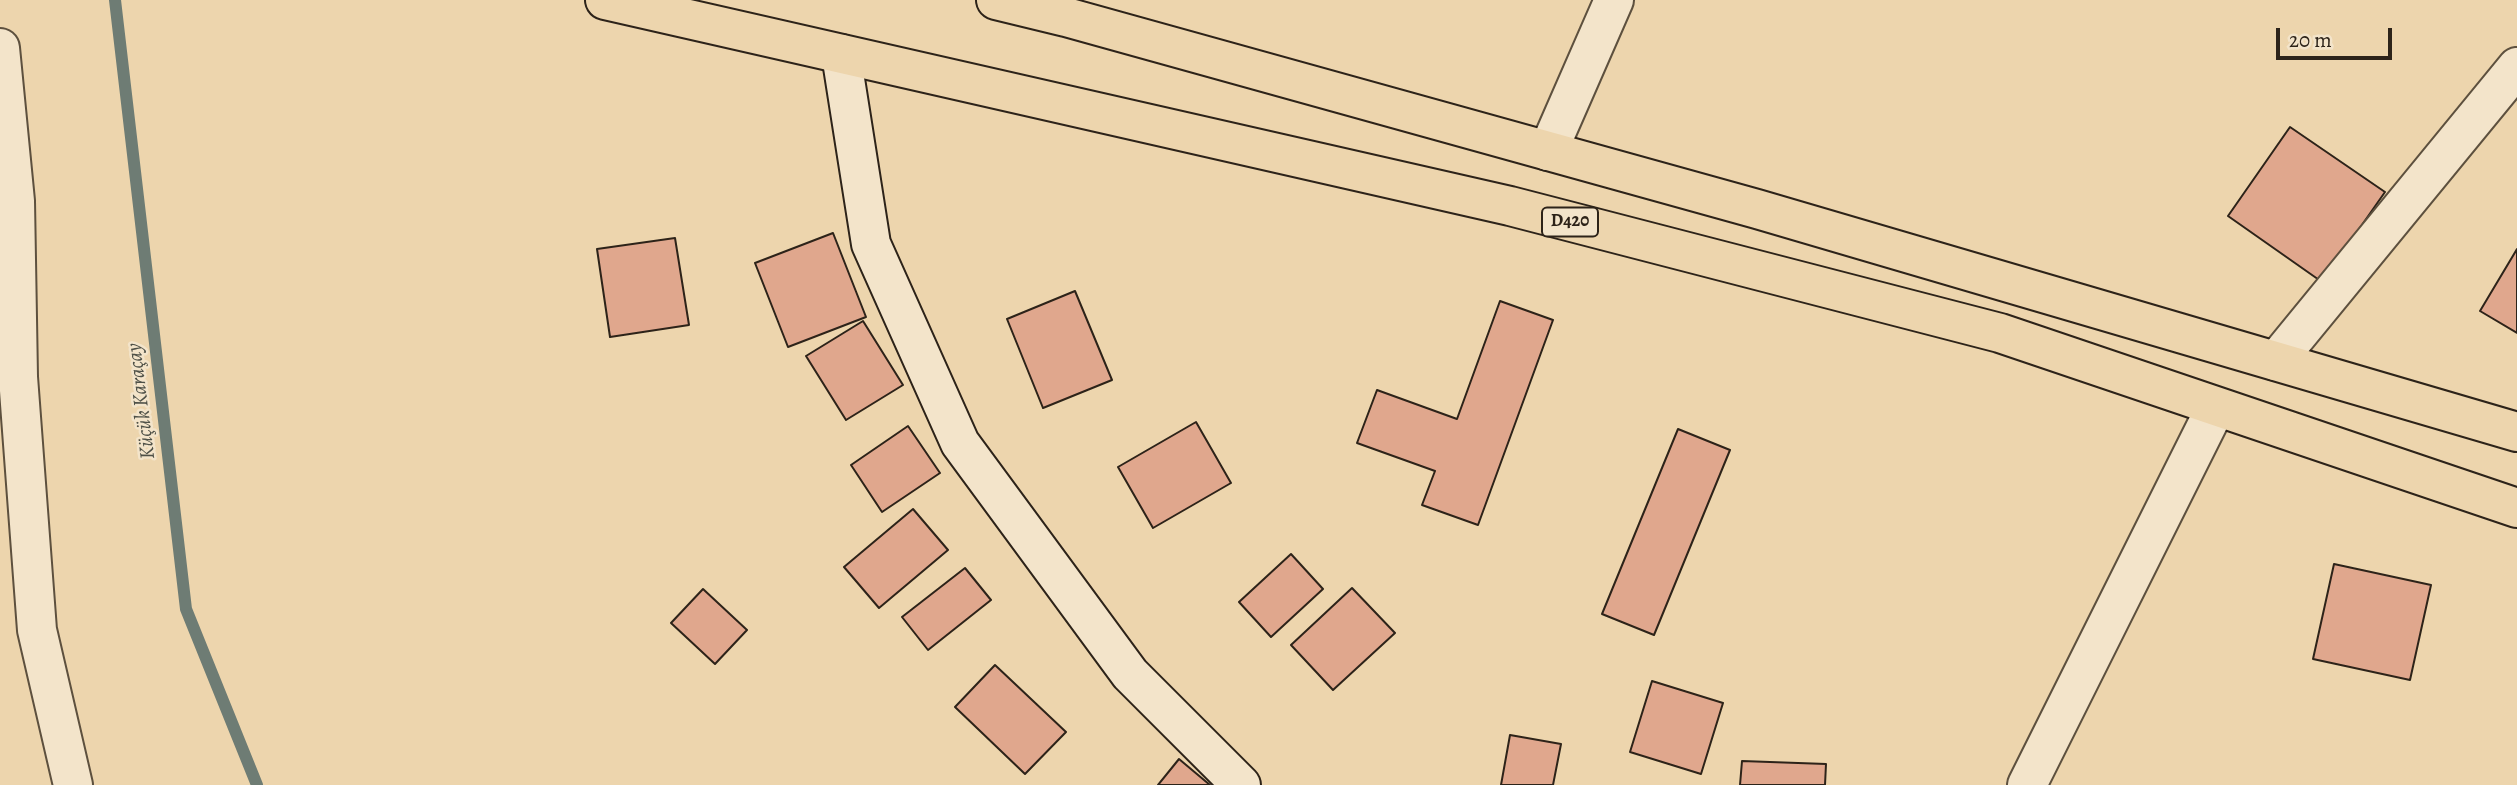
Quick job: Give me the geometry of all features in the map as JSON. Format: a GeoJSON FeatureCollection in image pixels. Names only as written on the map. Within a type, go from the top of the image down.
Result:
{"type":"FeatureCollection","features":[{"type":"Feature","properties":{"kind":"highway","name":"D420"},"geometry":{"type":"LineString","coordinates":[[605,0],[1510,206],[2000,333],[2517,508]]}},
{"type":"Feature","properties":{"kind":"highway"},"geometry":{"type":"LineString","coordinates":[[996,0],[1066,17],[1757,209],[2517,432]]}},
{"type":"Feature","properties":{"kind":"street"},"geometry":{"type":"LineString","coordinates":[[1548,151],[1614,0]]}},
{"type":"Feature","properties":{"kind":"street"},"geometry":{"type":"LineString","coordinates":[[0,48],[15,201],[9,381],[37,630],[73,785]]}},
{"type":"Feature","properties":{"kind":"street"},"geometry":{"type":"LineString","coordinates":[[841,54],[871,244],[960,443],[1130,674],[1241,785]]}},
{"type":"Feature","properties":{"kind":"street"},"geometry":{"type":"LineString","coordinates":[[2276,361],[2517,67]]}},
{"type":"Feature","properties":{"kind":"street"},"geometry":{"type":"LineString","coordinates":[[2027,785],[2216,407]]}},
{"type":"Feature","properties":{"kind":"building"},"geometry":{"type":"Polygon","coordinates":[[[2290,127],[2385,192],[2322,282],[2228,216],[2290,127]]]}},
{"type":"Feature","properties":{"kind":"building"},"geometry":{"type":"Polygon","coordinates":[[[833,233],[866,317],[788,347],[755,263],[833,233]]]}},
{"type":"Feature","properties":{"kind":"building"},"geometry":{"type":"Polygon","coordinates":[[[675,238],[689,325],[610,337],[597,249],[675,238]]]}},
{"type":"Feature","properties":{"kind":"building"},"geometry":{"type":"Polygon","coordinates":[[[2517,249],[2517,333],[2480,311],[2517,249]]]}},
{"type":"Feature","properties":{"kind":"building"},"geometry":{"type":"Polygon","coordinates":[[[1075,291],[1112,380],[1043,408],[1007,319],[1075,291]]]}},
{"type":"Feature","properties":{"kind":"building"},"geometry":{"type":"Polygon","coordinates":[[[1500,301],[1553,320],[1478,525],[1422,505],[1435,471],[1357,443],[1377,390],[1457,419],[1500,301]]]}},
{"type":"Feature","properties":{"kind":"building"},"geometry":{"type":"Polygon","coordinates":[[[863,321],[903,385],[846,420],[806,356],[863,321]]]}},
{"type":"Feature","properties":{"kind":"building"},"geometry":{"type":"Polygon","coordinates":[[[1196,422],[1231,483],[1153,528],[1118,467],[1196,422]]]}},
{"type":"Feature","properties":{"kind":"building"},"geometry":{"type":"Polygon","coordinates":[[[908,426],[940,473],[882,512],[851,465],[908,426]]]}},
{"type":"Feature","properties":{"kind":"building"},"geometry":{"type":"Polygon","coordinates":[[[1678,429],[1730,450],[1654,635],[1602,614],[1678,429]]]}},
{"type":"Feature","properties":{"kind":"building"},"geometry":{"type":"Polygon","coordinates":[[[913,509],[948,550],[879,608],[844,567],[913,509]]]}},
{"type":"Feature","properties":{"kind":"building"},"geometry":{"type":"Polygon","coordinates":[[[1291,554],[1323,589],[1271,637],[1239,602],[1291,554]]]}},
{"type":"Feature","properties":{"kind":"building"},"geometry":{"type":"Polygon","coordinates":[[[2334,564],[2431,585],[2410,680],[2313,659],[2334,564]]]}},
{"type":"Feature","properties":{"kind":"building"},"geometry":{"type":"Polygon","coordinates":[[[965,568],[991,600],[928,650],[902,617],[965,568]]]}},
{"type":"Feature","properties":{"kind":"building"},"geometry":{"type":"Polygon","coordinates":[[[1352,588],[1395,633],[1333,690],[1291,645],[1352,588]]]}},
{"type":"Feature","properties":{"kind":"building"},"geometry":{"type":"Polygon","coordinates":[[[703,589],[747,630],[715,664],[671,623],[703,589]]]}},
{"type":"Feature","properties":{"kind":"building"},"geometry":{"type":"Polygon","coordinates":[[[995,665],[1066,732],[1025,774],[955,707],[995,665]]]}},
{"type":"Feature","properties":{"kind":"building"},"geometry":{"type":"Polygon","coordinates":[[[1652,681],[1723,703],[1701,774],[1630,752],[1652,681]]]}},
{"type":"Feature","properties":{"kind":"building"},"geometry":{"type":"Polygon","coordinates":[[[1510,735],[1561,744],[1553,785],[1501,785],[1510,735]]]}},
{"type":"Feature","properties":{"kind":"building"},"geometry":{"type":"Polygon","coordinates":[[[1179,759],[1210,785],[1158,785],[1179,759]]]}},
{"type":"Feature","properties":{"kind":"building"},"geometry":{"type":"Polygon","coordinates":[[[1742,761],[1826,764],[1825,785],[1740,785],[1742,761]]]}},
{"type":"Feature","properties":{"kind":"waterway","name":"Küçük Karaçay"},"geometry":{"type":"LineString","coordinates":[[115,0],[186,609],[257,785]]}}]}
